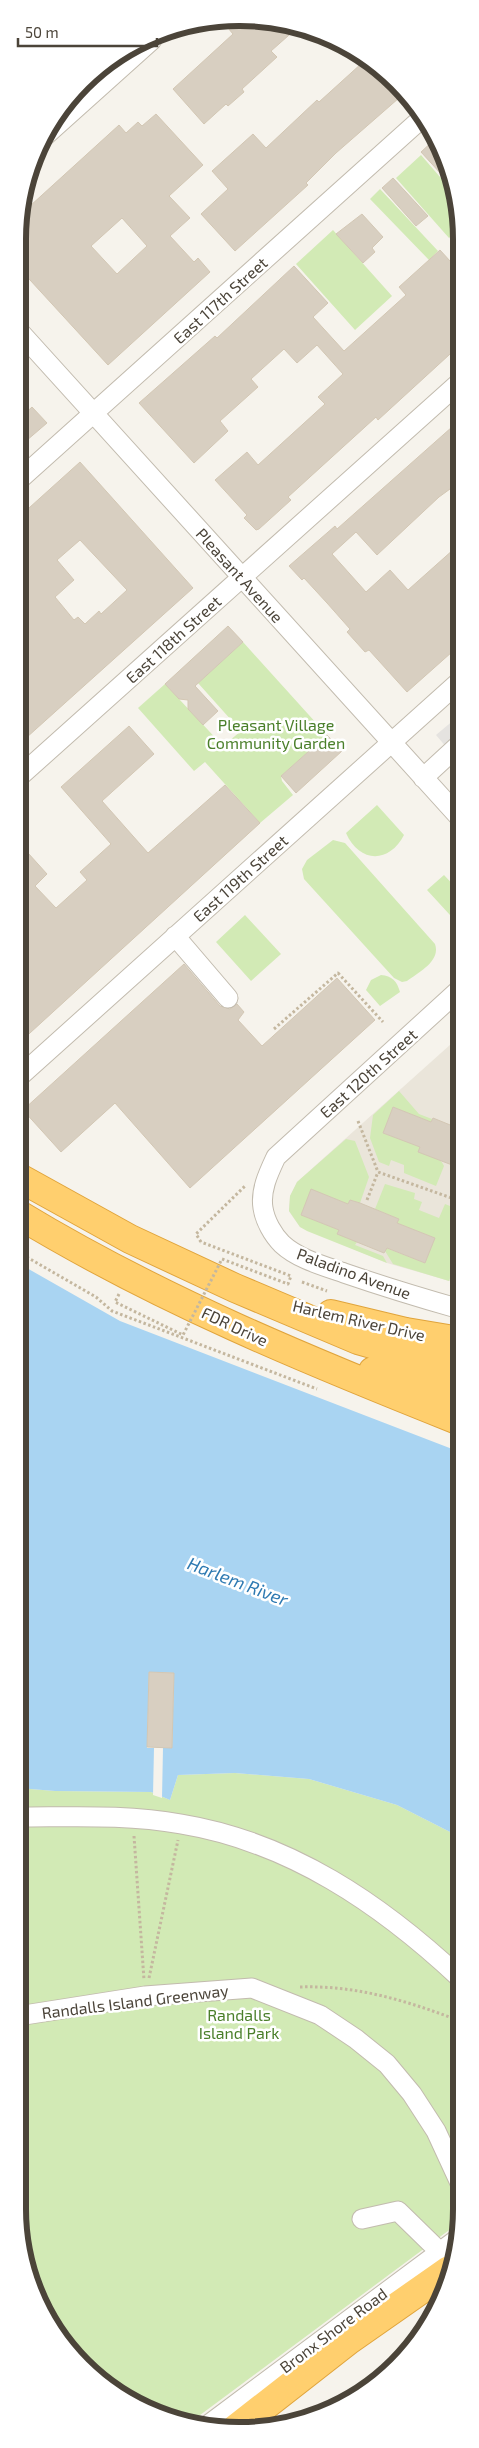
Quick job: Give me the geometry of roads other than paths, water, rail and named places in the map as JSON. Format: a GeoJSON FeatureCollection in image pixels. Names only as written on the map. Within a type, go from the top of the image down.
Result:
{"type":"FeatureCollection","features":[{"type":"Feature","properties":{"kind":"highway","name":"FDR Drive"},"geometry":{"type":"LineString","coordinates":[[26,1181],[130,1239],[190,1269],[259,1296]]}},
{"type":"Feature","properties":{"kind":"highway","name":"FDR Drive"},"geometry":{"type":"LineString","coordinates":[[26,1218],[143,1282],[275,1345],[453,1418]]}},
{"type":"Feature","properties":{"kind":"highway","name":"Harlem River Drive"},"geometry":{"type":"LineString","coordinates":[[259,1296],[406,1332],[453,1340]]}},
{"type":"Feature","properties":{"kind":"highway"},"geometry":{"type":"LineString","coordinates":[[259,1296],[358,1340],[453,1366]]}},
{"type":"Feature","properties":{"kind":"highway"},"geometry":{"type":"LineString","coordinates":[[275,1345],[453,1392]]}},
{"type":"Feature","properties":{"kind":"highway"},"geometry":{"type":"LineString","coordinates":[[244,2422],[349,2340],[422,2288],[444,2261]]}},
{"type":"Feature","properties":{"kind":"street"},"geometry":{"type":"LineString","coordinates":[[64,118],[139,51]]}},
{"type":"Feature","properties":{"kind":"street","name":"East 117th Street"},"geometry":{"type":"LineString","coordinates":[[26,474],[418,122]]}},
{"type":"Feature","properties":{"kind":"street","name":"Pleasant Avenue"},"geometry":{"type":"LineString","coordinates":[[26,339],[453,810]]}},
{"type":"Feature","properties":{"kind":"street","name":"East 118th Street"},"geometry":{"type":"LineString","coordinates":[[26,771],[453,388]]}},
{"type":"Feature","properties":{"kind":"street","name":"East 119th Street"},"geometry":{"type":"LineString","coordinates":[[26,1070],[453,687]]}},
{"type":"Feature","properties":{"kind":"street"},"geometry":{"type":"LineString","coordinates":[[423,778],[453,750]]}},
{"type":"Feature","properties":{"kind":"street"},"geometry":{"type":"LineString","coordinates":[[175,936],[228,998]]}},
{"type":"Feature","properties":{"kind":"street","name":"East 120th Street"},"geometry":{"type":"LineString","coordinates":[[276,1157],[453,995]]}},
{"type":"Feature","properties":{"kind":"street","name":"Paladino Avenue"},"geometry":{"type":"LineString","coordinates":[[276,1157],[265,1186],[263,1206],[270,1227],[282,1244],[295,1253],[329,1267],[400,1292],[453,1307]]}},
{"type":"Feature","properties":{"kind":"street"},"geometry":{"type":"LineString","coordinates":[[26,1817],[92,1816],[133,1818],[181,1824],[208,1829],[269,1849],[320,1872],[396,1922],[424,1943],[453,1971]]}},
{"type":"Feature","properties":{"kind":"street","name":"Randalls Island Greenway"},"geometry":{"type":"LineString","coordinates":[[26,2015],[145,1996],[252,1988],[320,2015],[356,2039],[387,2064],[412,2094],[436,2131],[453,2168]]}},
{"type":"Feature","properties":{"kind":"street"},"geometry":{"type":"LineString","coordinates":[[362,2219],[398,2211],[444,2261]]}},
{"type":"Feature","properties":{"kind":"street","name":"Bronx Shore Road"},"geometry":{"type":"LineString","coordinates":[[215,2420],[444,2261]]}},
{"type":"Feature","properties":{"kind":"water","name":"Harlem River"},"geometry":{"type":"Polygon","coordinates":[[[26,1268],[120,1321],[453,1449],[453,1833],[397,1805],[309,1779],[235,1773],[178,1775],[170,1800],[151,1792],[55,1791],[26,1789],[26,1268]]]}},
{"type":"Feature","properties":{"kind":"park label","name":"Pleasant Village Community Garden"},"geometry":{"type":"Point","coordinates":[276,733]}},
{"type":"Feature","properties":{"kind":"park label","name":"Randalls Island Park"},"geometry":{"type":"Point","coordinates":[239,2023]}}]}
